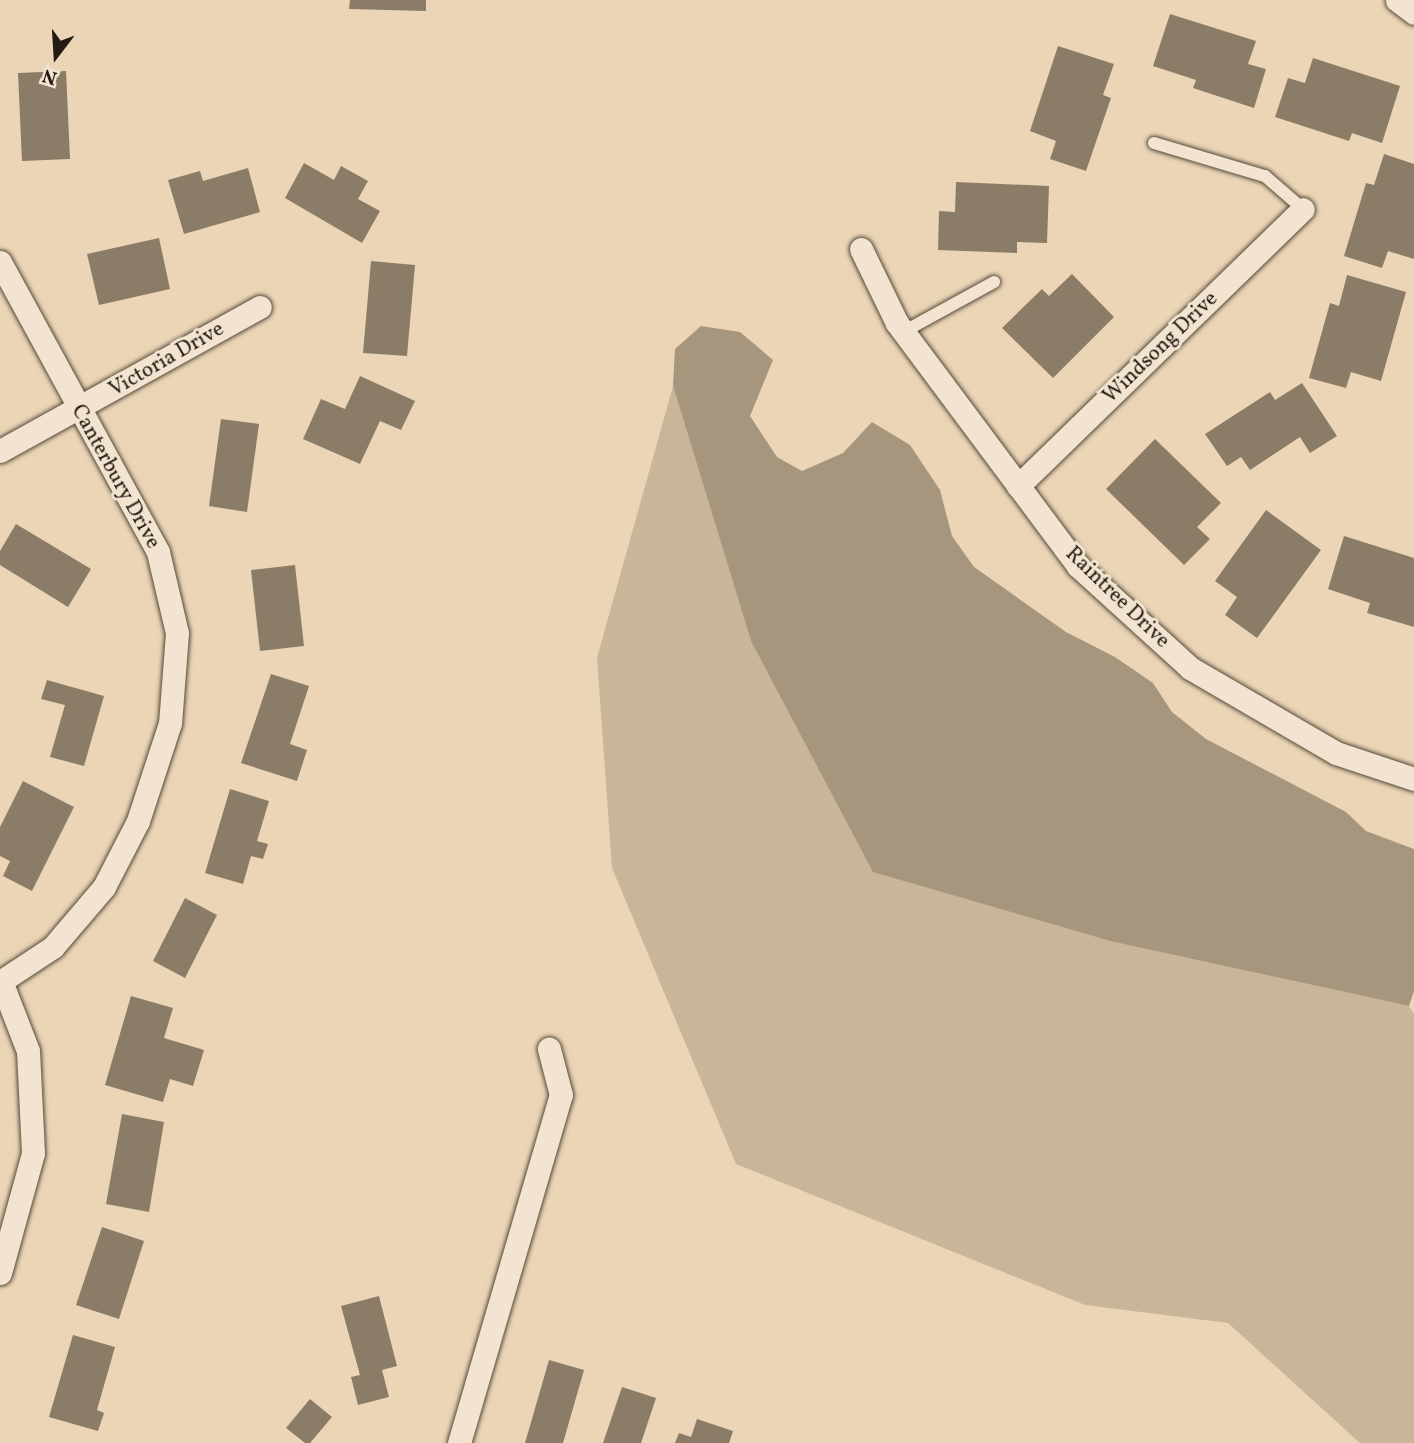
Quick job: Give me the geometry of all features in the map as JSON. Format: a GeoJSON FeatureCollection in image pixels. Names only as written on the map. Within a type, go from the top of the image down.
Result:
{"type":"FeatureCollection","features":[{"type":"Feature","properties":{"kind":"street"},"geometry":{"type":"LineString","coordinates":[[1398,0],[1414,13]]}},
{"type":"Feature","properties":{"kind":"street","name":"Windsong Drive"},"geometry":{"type":"LineString","coordinates":[[1018,486],[1303,209]]}},
{"type":"Feature","properties":{"kind":"street","name":"Raintree Drive"},"geometry":{"type":"LineString","coordinates":[[860,249],[903,332],[1078,566],[1190,668],[1336,754],[1414,779]]}},
{"type":"Feature","properties":{"kind":"street","name":"Canterbury Drive"},"geometry":{"type":"LineString","coordinates":[[0,262],[158,552],[177,633],[170,723],[138,821],[104,887],[53,947],[1,981]]}},
{"type":"Feature","properties":{"kind":"street","name":"Victoria Drive"},"geometry":{"type":"LineString","coordinates":[[0,451],[79,410],[260,307]]}},
{"type":"Feature","properties":{"kind":"street"},"geometry":{"type":"LineString","coordinates":[[0,1273],[33,1153],[28,1051],[1,981]]}},
{"type":"Feature","properties":{"kind":"street"},"geometry":{"type":"LineString","coordinates":[[460,1443],[561,1095],[549,1049]]}},
{"type":"Feature","properties":{"kind":"lane"},"geometry":{"type":"LineString","coordinates":[[1154,142],[1265,176],[1303,209]]}},
{"type":"Feature","properties":{"kind":"lane"},"geometry":{"type":"LineString","coordinates":[[903,332],[994,282]]}},
{"type":"Feature","properties":{"kind":"shaded area"},"geometry":{"type":"Polygon","coordinates":[[[701,326],[740,332],[773,360],[750,416],[777,457],[802,471],[843,453],[872,422],[910,445],[940,490],[952,536],[974,567],[1066,632],[1115,657],[1153,683],[1172,712],[1206,739],[1346,812],[1366,831],[1414,849],[1414,991],[1409,1006],[1114,942],[873,872],[751,641],[673,386],[675,349],[701,326]]]}},
{"type":"Feature","properties":{"kind":"shaded area"},"geometry":{"type":"Polygon","coordinates":[[[673,386],[751,641],[1114,942],[1409,1006],[1414,1014],[1414,1443],[1360,1443],[1228,1323],[1085,1305],[736,1164],[612,868],[597,658],[673,386]]]}},
{"type":"Feature","properties":{"kind":"building"},"geometry":{"type":"Polygon","coordinates":[[[350,0],[426,0],[426,11],[349,9],[350,0]]]}},
{"type":"Feature","properties":{"kind":"building"},"geometry":{"type":"Polygon","coordinates":[[[1170,14],[1256,41],[1248,64],[1266,69],[1254,108],[1193,88],[1196,80],[1153,66],[1170,14]]]}},
{"type":"Feature","properties":{"kind":"building"},"geometry":{"type":"Polygon","coordinates":[[[1058,46],[1114,64],[1103,95],[1111,98],[1086,171],[1050,159],[1056,141],[1030,131],[1058,46]]]}},
{"type":"Feature","properties":{"kind":"building"},"geometry":{"type":"Polygon","coordinates":[[[1313,58],[1400,86],[1382,143],[1352,133],[1349,141],[1275,117],[1288,78],[1305,83],[1313,58]]]}},
{"type":"Feature","properties":{"kind":"building"},"geometry":{"type":"Polygon","coordinates":[[[66,71],[70,159],[22,161],[18,73],[66,71]]]}},
{"type":"Feature","properties":{"kind":"building"},"geometry":{"type":"Polygon","coordinates":[[[1384,154],[1414,164],[1414,259],[1388,251],[1382,268],[1344,256],[1366,183],[1374,185],[1384,154]]]}},
{"type":"Feature","properties":{"kind":"building"},"geometry":{"type":"Polygon","coordinates":[[[304,163],[334,180],[341,166],[368,181],[358,199],[380,211],[362,243],[285,198],[304,163]]]}},
{"type":"Feature","properties":{"kind":"building"},"geometry":{"type":"Polygon","coordinates":[[[248,168],[260,212],[184,234],[168,180],[200,171],[203,181],[248,168]]]}},
{"type":"Feature","properties":{"kind":"building"},"geometry":{"type":"Polygon","coordinates":[[[956,182],[1049,186],[1047,243],[1017,242],[1017,253],[938,250],[939,211],[955,212],[956,182]]]}},
{"type":"Feature","properties":{"kind":"building"},"geometry":{"type":"Polygon","coordinates":[[[159,238],[170,289],[99,305],[87,254],[159,238]]]}},
{"type":"Feature","properties":{"kind":"building"},"geometry":{"type":"Polygon","coordinates":[[[371,261],[415,265],[407,356],[363,353],[371,261]]]}},
{"type":"Feature","properties":{"kind":"building"},"geometry":{"type":"Polygon","coordinates":[[[1072,274],[1114,317],[1053,378],[1002,328],[1042,289],[1049,296],[1072,274]]]}},
{"type":"Feature","properties":{"kind":"building"},"geometry":{"type":"Polygon","coordinates":[[[1347,275],[1406,292],[1381,381],[1351,372],[1346,388],[1309,378],[1330,303],[1339,306],[1347,275]]]}},
{"type":"Feature","properties":{"kind":"building"},"geometry":{"type":"Polygon","coordinates":[[[360,376],[415,401],[401,430],[380,421],[360,464],[303,439],[321,399],[345,409],[360,376]]]}},
{"type":"Feature","properties":{"kind":"building"},"geometry":{"type":"Polygon","coordinates":[[[1302,383],[1337,436],[1310,453],[1300,437],[1250,470],[1241,457],[1227,466],[1205,434],[1270,392],[1275,400],[1302,383]]]}},
{"type":"Feature","properties":{"kind":"building"},"geometry":{"type":"Polygon","coordinates":[[[221,419],[259,424],[247,512],[209,506],[221,419]]]}},
{"type":"Feature","properties":{"kind":"building"},"geometry":{"type":"Polygon","coordinates":[[[1155,439],[1221,503],[1197,527],[1210,539],[1184,565],[1106,489],[1155,439]]]}},
{"type":"Feature","properties":{"kind":"building"},"geometry":{"type":"Polygon","coordinates":[[[1266,510],[1321,550],[1257,638],[1225,615],[1237,597],[1215,581],[1266,510]]]}},
{"type":"Feature","properties":{"kind":"building"},"geometry":{"type":"Polygon","coordinates":[[[16,524],[91,569],[68,607],[0,565],[0,551],[16,524]]]}},
{"type":"Feature","properties":{"kind":"building"},"geometry":{"type":"Polygon","coordinates":[[[1344,536],[1414,558],[1414,627],[1367,613],[1370,603],[1328,589],[1344,536]]]}},
{"type":"Feature","properties":{"kind":"building"},"geometry":{"type":"Polygon","coordinates":[[[295,565],[304,646],[260,651],[251,570],[295,565]]]}},
{"type":"Feature","properties":{"kind":"building"},"geometry":{"type":"Polygon","coordinates":[[[271,674],[309,686],[290,744],[307,750],[297,781],[241,763],[271,674]]]}},
{"type":"Feature","properties":{"kind":"building"},"geometry":{"type":"Polygon","coordinates":[[[47,680],[104,696],[84,766],[50,757],[65,705],[41,699],[47,680]]]}},
{"type":"Feature","properties":{"kind":"building"},"geometry":{"type":"Polygon","coordinates":[[[23,781],[74,807],[32,891],[3,876],[10,861],[0,856],[0,827],[23,781]]]}},
{"type":"Feature","properties":{"kind":"building"},"geometry":{"type":"Polygon","coordinates":[[[230,789],[269,801],[257,841],[268,844],[263,859],[251,856],[243,884],[205,873],[230,789]]]}},
{"type":"Feature","properties":{"kind":"building"},"geometry":{"type":"Polygon","coordinates":[[[185,898],[217,915],[185,978],[153,961],[185,898]]]}},
{"type":"Feature","properties":{"kind":"building"},"geometry":{"type":"Polygon","coordinates":[[[131,996],[173,1008],[164,1038],[204,1050],[193,1086],[170,1079],[163,1102],[105,1085],[131,996]]]}},
{"type":"Feature","properties":{"kind":"building"},"geometry":{"type":"Polygon","coordinates":[[[122,1114],[164,1122],[149,1212],[106,1204],[122,1114]]]}},
{"type":"Feature","properties":{"kind":"building"},"geometry":{"type":"Polygon","coordinates":[[[102,1227],[144,1241],[119,1319],[76,1305],[102,1227]]]}},
{"type":"Feature","properties":{"kind":"building"},"geometry":{"type":"Polygon","coordinates":[[[379,1296],[397,1366],[382,1370],[389,1397],[358,1405],[351,1377],[360,1375],[341,1306],[379,1296]]]}},
{"type":"Feature","properties":{"kind":"building"},"geometry":{"type":"Polygon","coordinates":[[[73,1335],[115,1347],[97,1410],[104,1413],[98,1431],[49,1417],[73,1335]]]}},
{"type":"Feature","properties":{"kind":"building"},"geometry":{"type":"Polygon","coordinates":[[[549,1360],[584,1370],[563,1443],[525,1443],[549,1360]]]}},
{"type":"Feature","properties":{"kind":"building"},"geometry":{"type":"Polygon","coordinates":[[[622,1387],[656,1398],[641,1443],[603,1443],[622,1387]]]}},
{"type":"Feature","properties":{"kind":"building"},"geometry":{"type":"Polygon","coordinates":[[[310,1399],[332,1417],[310,1443],[305,1443],[286,1428],[310,1399]]]}},
{"type":"Feature","properties":{"kind":"building"},"geometry":{"type":"Polygon","coordinates":[[[697,1419],[733,1431],[729,1443],[675,1443],[679,1433],[691,1437],[697,1419]]]}}]}
